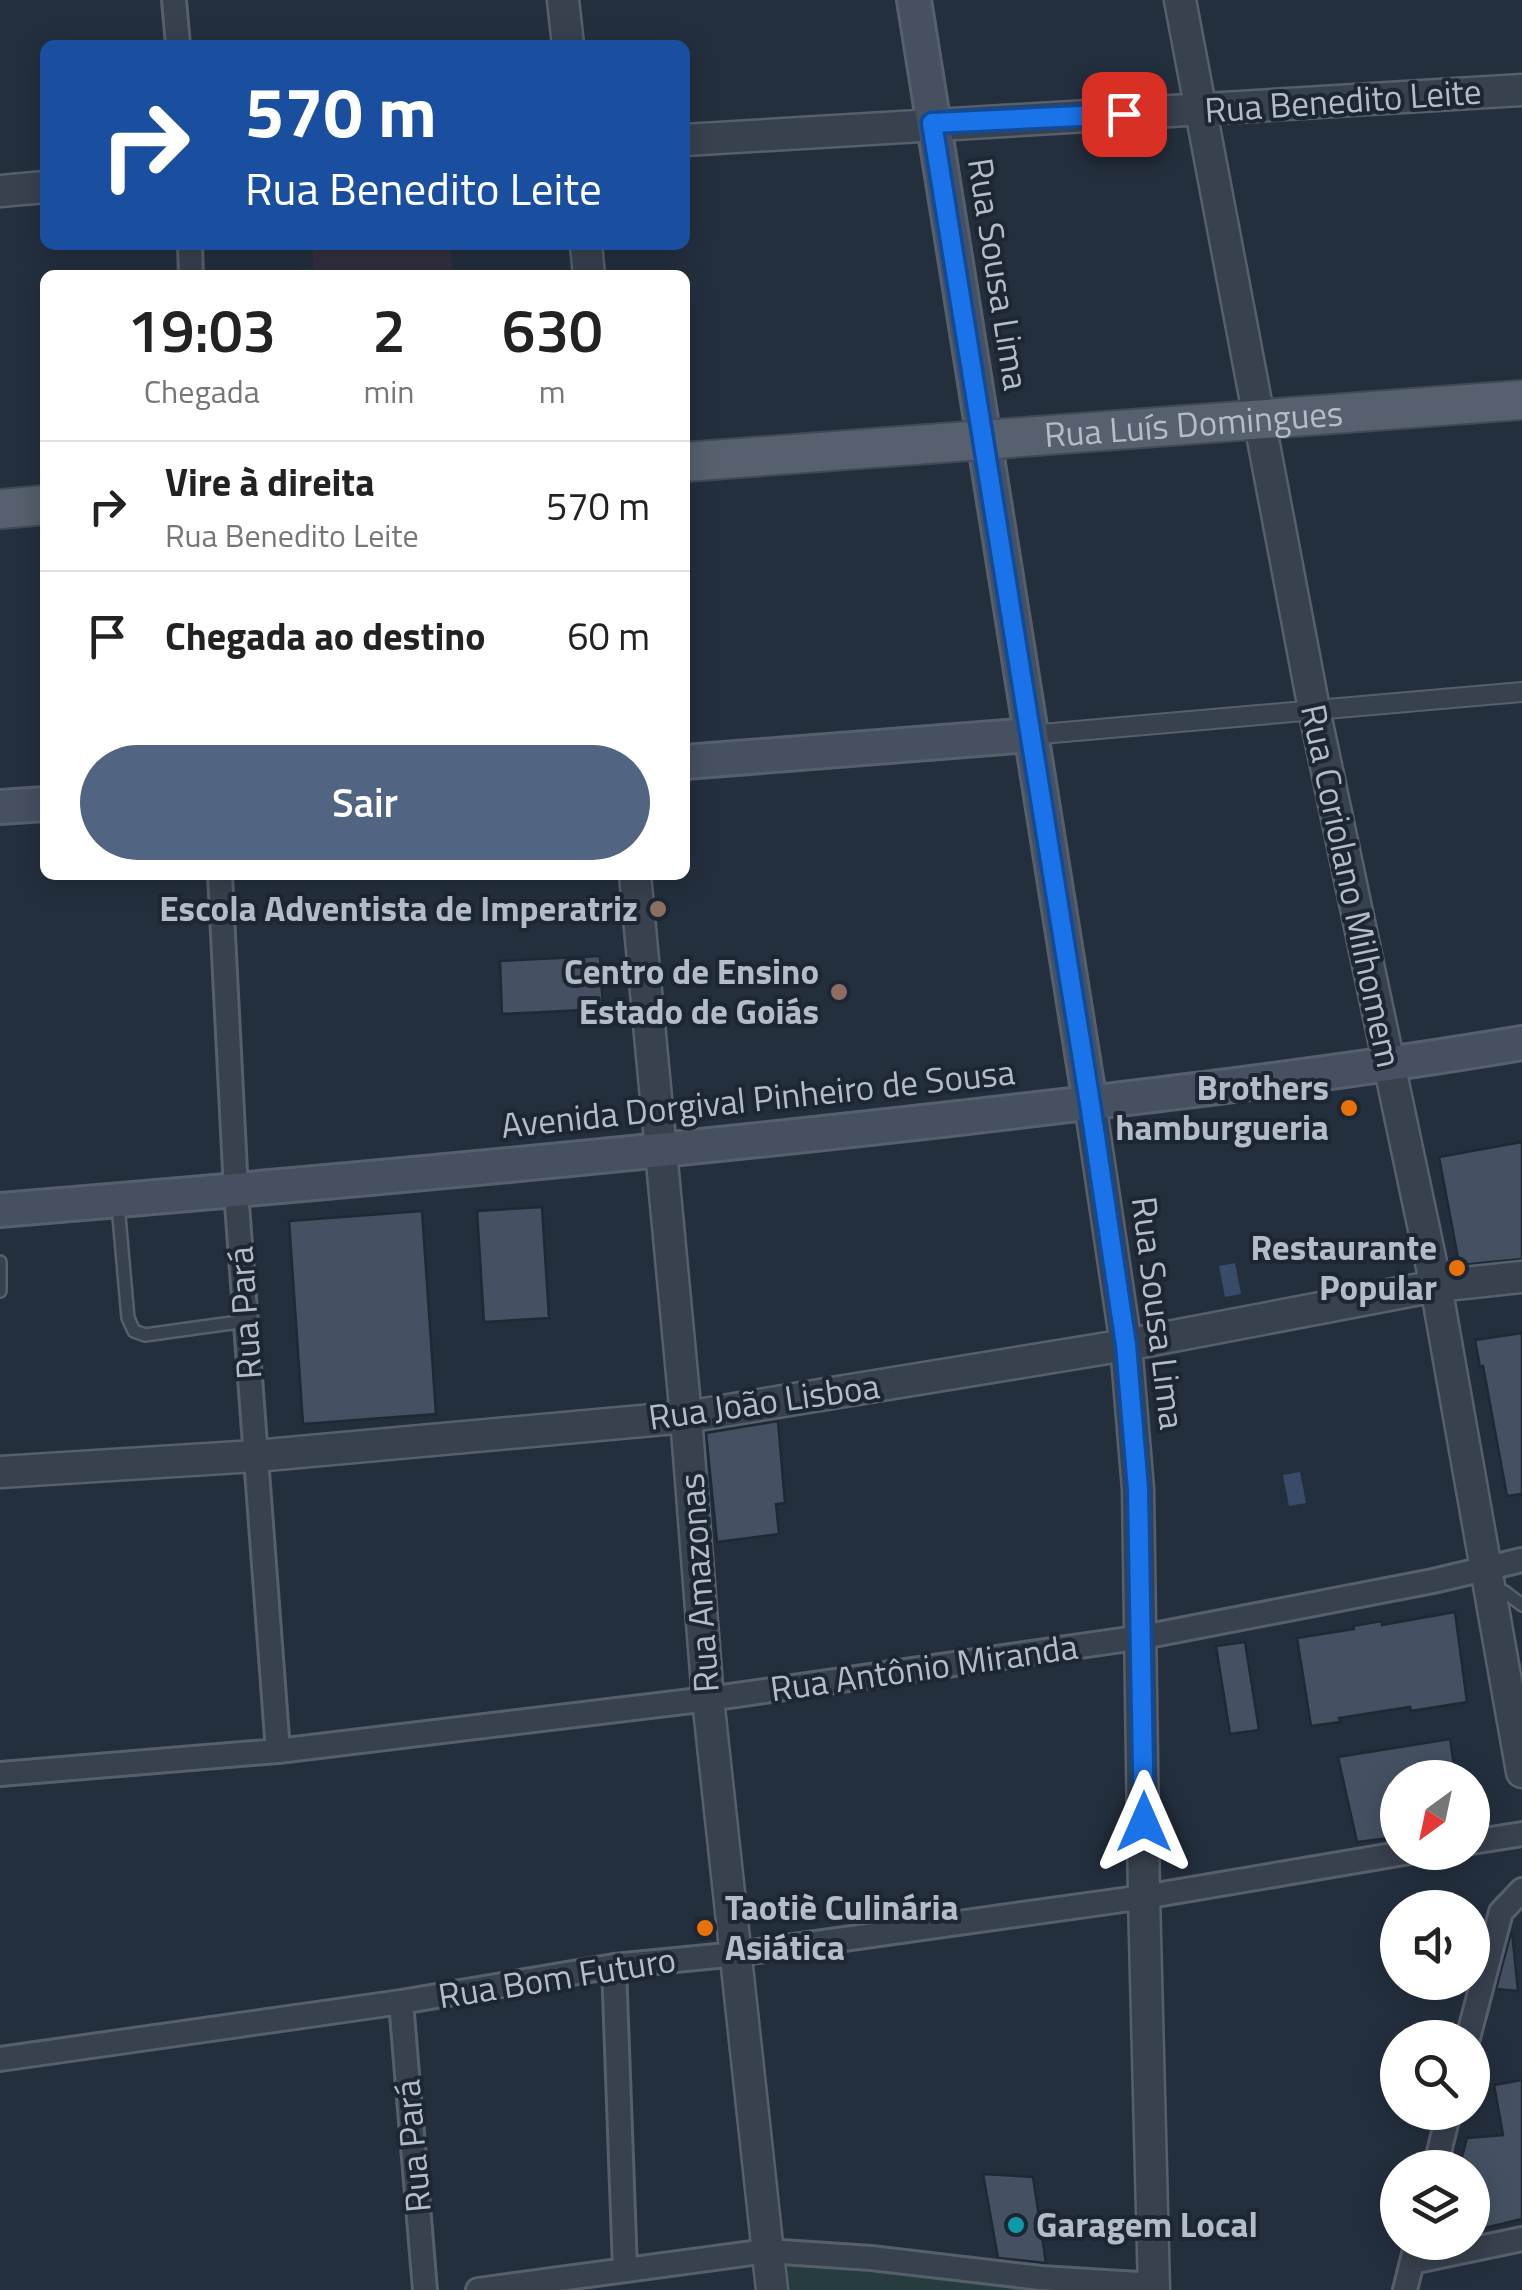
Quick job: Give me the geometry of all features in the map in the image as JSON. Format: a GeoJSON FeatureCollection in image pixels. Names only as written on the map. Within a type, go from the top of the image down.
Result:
{"type":"FeatureCollection","features":[{"type":"Feature","properties":{"kind":"main road","name":"Rua Sousa Lima"},"geometry":{"type":"LineString","coordinates":[[914,0],[1090,1103]]}},
{"type":"Feature","properties":{"kind":"main road","name":"Rua Luís Domingues"},"geometry":{"type":"LineString","coordinates":[[690,462],[1522,400]]}},
{"type":"Feature","properties":{"kind":"main road"},"geometry":{"type":"LineString","coordinates":[[0,509],[40,505]]}},
{"type":"Feature","properties":{"kind":"main road"},"geometry":{"type":"LineString","coordinates":[[690,762],[1030,735]]}},
{"type":"Feature","properties":{"kind":"main road"},"geometry":{"type":"LineString","coordinates":[[0,807],[40,804]]}},
{"type":"Feature","properties":{"kind":"main road","name":"Avenida Dorgival Pinheiro de Sousa"},"geometry":{"type":"LineString","coordinates":[[0,1210],[661,1152],[1090,1103],[1390,1065],[1522,1043]]}},
{"type":"Feature","properties":{"kind":"street"},"geometry":{"type":"LineString","coordinates":[[174,0],[178,40]]}},
{"type":"Feature","properties":{"kind":"street"},"geometry":{"type":"LineString","coordinates":[[563,0],[567,40]]}},
{"type":"Feature","properties":{"kind":"street","name":"Rua Coriolano Milhomem"},"geometry":{"type":"LineString","coordinates":[[1180,0],[1314,709],[1436,1286],[1522,1772]]}},
{"type":"Feature","properties":{"kind":"street","name":"Rua Benedito Leite"},"geometry":{"type":"LineString","coordinates":[[690,140],[1522,90]]}},
{"type":"Feature","properties":{"kind":"street"},"geometry":{"type":"LineString","coordinates":[[0,190],[40,187]]}},
{"type":"Feature","properties":{"kind":"street"},"geometry":{"type":"LineString","coordinates":[[1030,735],[1522,692]]}},
{"type":"Feature","properties":{"kind":"street","name":"Rua Pará"},"geometry":{"type":"LineString","coordinates":[[220,880],[236,1190],[278,1751]]}},
{"type":"Feature","properties":{"kind":"street","name":"Rua Amazonas"},"geometry":{"type":"LineString","coordinates":[[635,880],[708,1699],[772,2290]]}},
{"type":"Feature","properties":{"kind":"street","name":"Rua Sousa Lima"},"geometry":{"type":"LineString","coordinates":[[1090,1103],[1126,1345],[1138,1489],[1154,2287]]}},
{"type":"Feature","properties":{"kind":"street","name":"Rua João Lisboa"},"geometry":{"type":"LineString","coordinates":[[0,1472],[256,1456],[686,1417],[1126,1345],[1436,1286],[1522,1277]]}},
{"type":"Feature","properties":{"kind":"street","name":"Rua Antônio Miranda"},"geometry":{"type":"LineString","coordinates":[[0,1774],[278,1751],[708,1699],[1143,1637],[1433,1581],[1488,1578],[1522,1560]]}},
{"type":"Feature","properties":{"kind":"street"},"geometry":{"type":"LineString","coordinates":[[1490,1839],[1522,1834]]}},
{"type":"Feature","properties":{"kind":"street","name":"Rua Bom Futuro"},"geometry":{"type":"LineString","coordinates":[[0,2059],[401,2002],[614,1966],[737,1954],[1144,1897],[1380,1857]]}},
{"type":"Feature","properties":{"kind":"street"},"geometry":{"type":"LineString","coordinates":[[1473,2020],[1502,1912],[1522,1890]]}},
{"type":"Feature","properties":{"kind":"street"},"geometry":{"type":"LineString","coordinates":[[614,1966],[625,2269]]}},
{"type":"Feature","properties":{"kind":"street","name":"Rua Pará"},"geometry":{"type":"LineString","coordinates":[[401,2002],[425,2290]]}},
{"type":"Feature","properties":{"kind":"street"},"geometry":{"type":"LineString","coordinates":[[1490,2242],[1522,2238]]}},
{"type":"Feature","properties":{"kind":"street"},"geometry":{"type":"LineString","coordinates":[[478,2290],[767,2251],[1154,2287]]}},
{"type":"Feature","properties":{"kind":"street"},"geometry":{"type":"LineString","coordinates":[[1405,2290],[1412,2260]]}},
{"type":"Feature","properties":{"kind":"lane"},"geometry":{"type":"LineString","coordinates":[[118,1200],[131,1328],[145,1335],[246,1322]]}},
{"type":"Feature","properties":{"kind":"lane"},"geometry":{"type":"LineString","coordinates":[[0,1262],[0,1291]]}},
{"type":"Feature","properties":{"kind":"lane"},"geometry":{"type":"LineString","coordinates":[[1488,1578],[1522,1604]]}},
{"type":"Feature","properties":{"kind":"shaded area"},"geometry":{"type":"Polygon","coordinates":[[[312,250],[450,250],[452,270],[314,270],[312,250]]]}},
{"type":"Feature","properties":{"kind":"green space"},"geometry":{"type":"Polygon","coordinates":[[[788,2251],[1070,2290],[788,2290],[788,2251]]]}},
{"type":"Feature","properties":{"kind":"water"},"geometry":{"type":"Polygon","coordinates":[[[1235,1263],[1241,1294],[1225,1297],[1219,1266],[1235,1263]]]}},
{"type":"Feature","properties":{"kind":"water"},"geometry":{"type":"Polygon","coordinates":[[[1300,1472],[1306,1503],[1289,1506],[1283,1475],[1300,1472]]]}},
{"type":"Feature","properties":{"kind":"building"},"geometry":{"type":"Polygon","coordinates":[[[600,956],[603,1009],[502,1014],[500,961],[600,956]]]}},
{"type":"Feature","properties":{"kind":"building"},"geometry":{"type":"Polygon","coordinates":[[[1522,1142],[1522,1259],[1451,1266],[1450,1260],[1458,1258],[1439,1157],[1522,1142]]]}},
{"type":"Feature","properties":{"kind":"building"},"geometry":{"type":"Polygon","coordinates":[[[542,1207],[549,1318],[484,1322],[477,1211],[542,1207]]]}},
{"type":"Feature","properties":{"kind":"building"},"geometry":{"type":"Polygon","coordinates":[[[422,1211],[436,1414],[303,1424],[289,1221],[422,1211]]]}},
{"type":"Feature","properties":{"kind":"building"},"geometry":{"type":"Polygon","coordinates":[[[1522,1333],[1522,1494],[1507,1496],[1475,1340],[1522,1333]]]}},
{"type":"Feature","properties":{"kind":"building"},"geometry":{"type":"Polygon","coordinates":[[[778,1421],[785,1503],[776,1504],[779,1534],[717,1542],[706,1433],[778,1421]]]}},
{"type":"Feature","properties":{"kind":"building"},"geometry":{"type":"Polygon","coordinates":[[[1455,1612],[1467,1702],[1411,1711],[1410,1707],[1311,1726],[1297,1638],[1455,1612]]]}},
{"type":"Feature","properties":{"kind":"building"},"geometry":{"type":"Polygon","coordinates":[[[1245,1642],[1259,1730],[1230,1734],[1216,1646],[1245,1642]]]}},
{"type":"Feature","properties":{"kind":"building"},"geometry":{"type":"Polygon","coordinates":[[[1450,1739],[1453,1760],[1380,1760],[1380,1839],[1357,1842],[1338,1757],[1450,1739]]]}},
{"type":"Feature","properties":{"kind":"building"},"geometry":{"type":"Polygon","coordinates":[[[696,1918],[713,1918],[715,1938],[697,1940],[696,1918]]]}},
{"type":"Feature","properties":{"kind":"building"},"geometry":{"type":"Polygon","coordinates":[[[1512,1932],[1518,1991],[1496,1989],[1512,1932]]]}},
{"type":"Feature","properties":{"kind":"building"},"geometry":{"type":"Polygon","coordinates":[[[1522,2080],[1522,2219],[1490,2227],[1490,2150],[1464,2150],[1467,2138],[1503,2135],[1494,2085],[1522,2080]]]}},
{"type":"Feature","properties":{"kind":"building","name":"Garagem Local"},"geometry":{"type":"Polygon","coordinates":[[[983,2174],[1033,2177],[1046,2263],[998,2258],[983,2174]]]}},
{"type":"Feature","properties":{"kind":"place","name":"Escola Adventista de Imperatriz"},"geometry":{"type":"Point","coordinates":[658,909]}},
{"type":"Feature","properties":{"kind":"place","name":"Centro de Ensino Estado de Goiás"},"geometry":{"type":"Point","coordinates":[839,992]}},
{"type":"Feature","properties":{"kind":"place","name":"Brothers hamburgueria"},"geometry":{"type":"Point","coordinates":[1349,1108]}},
{"type":"Feature","properties":{"kind":"place","name":"Restaurante Popular"},"geometry":{"type":"Point","coordinates":[1457,1268]}},
{"type":"Feature","properties":{"kind":"place","name":"Taotiè Culinária Asiática"},"geometry":{"type":"Point","coordinates":[705,1928]}},
{"type":"Feature","properties":{"kind":"place","name":"Garagem Local"},"geometry":{"type":"Point","coordinates":[1016,2225]}},
{"type":"Feature","properties":{"kind":"route"},"geometry":{"type":"LineString","coordinates":[[1124,114],[932,123],[1126,1345],[1138,1489],[1144,1822]]}}]}
